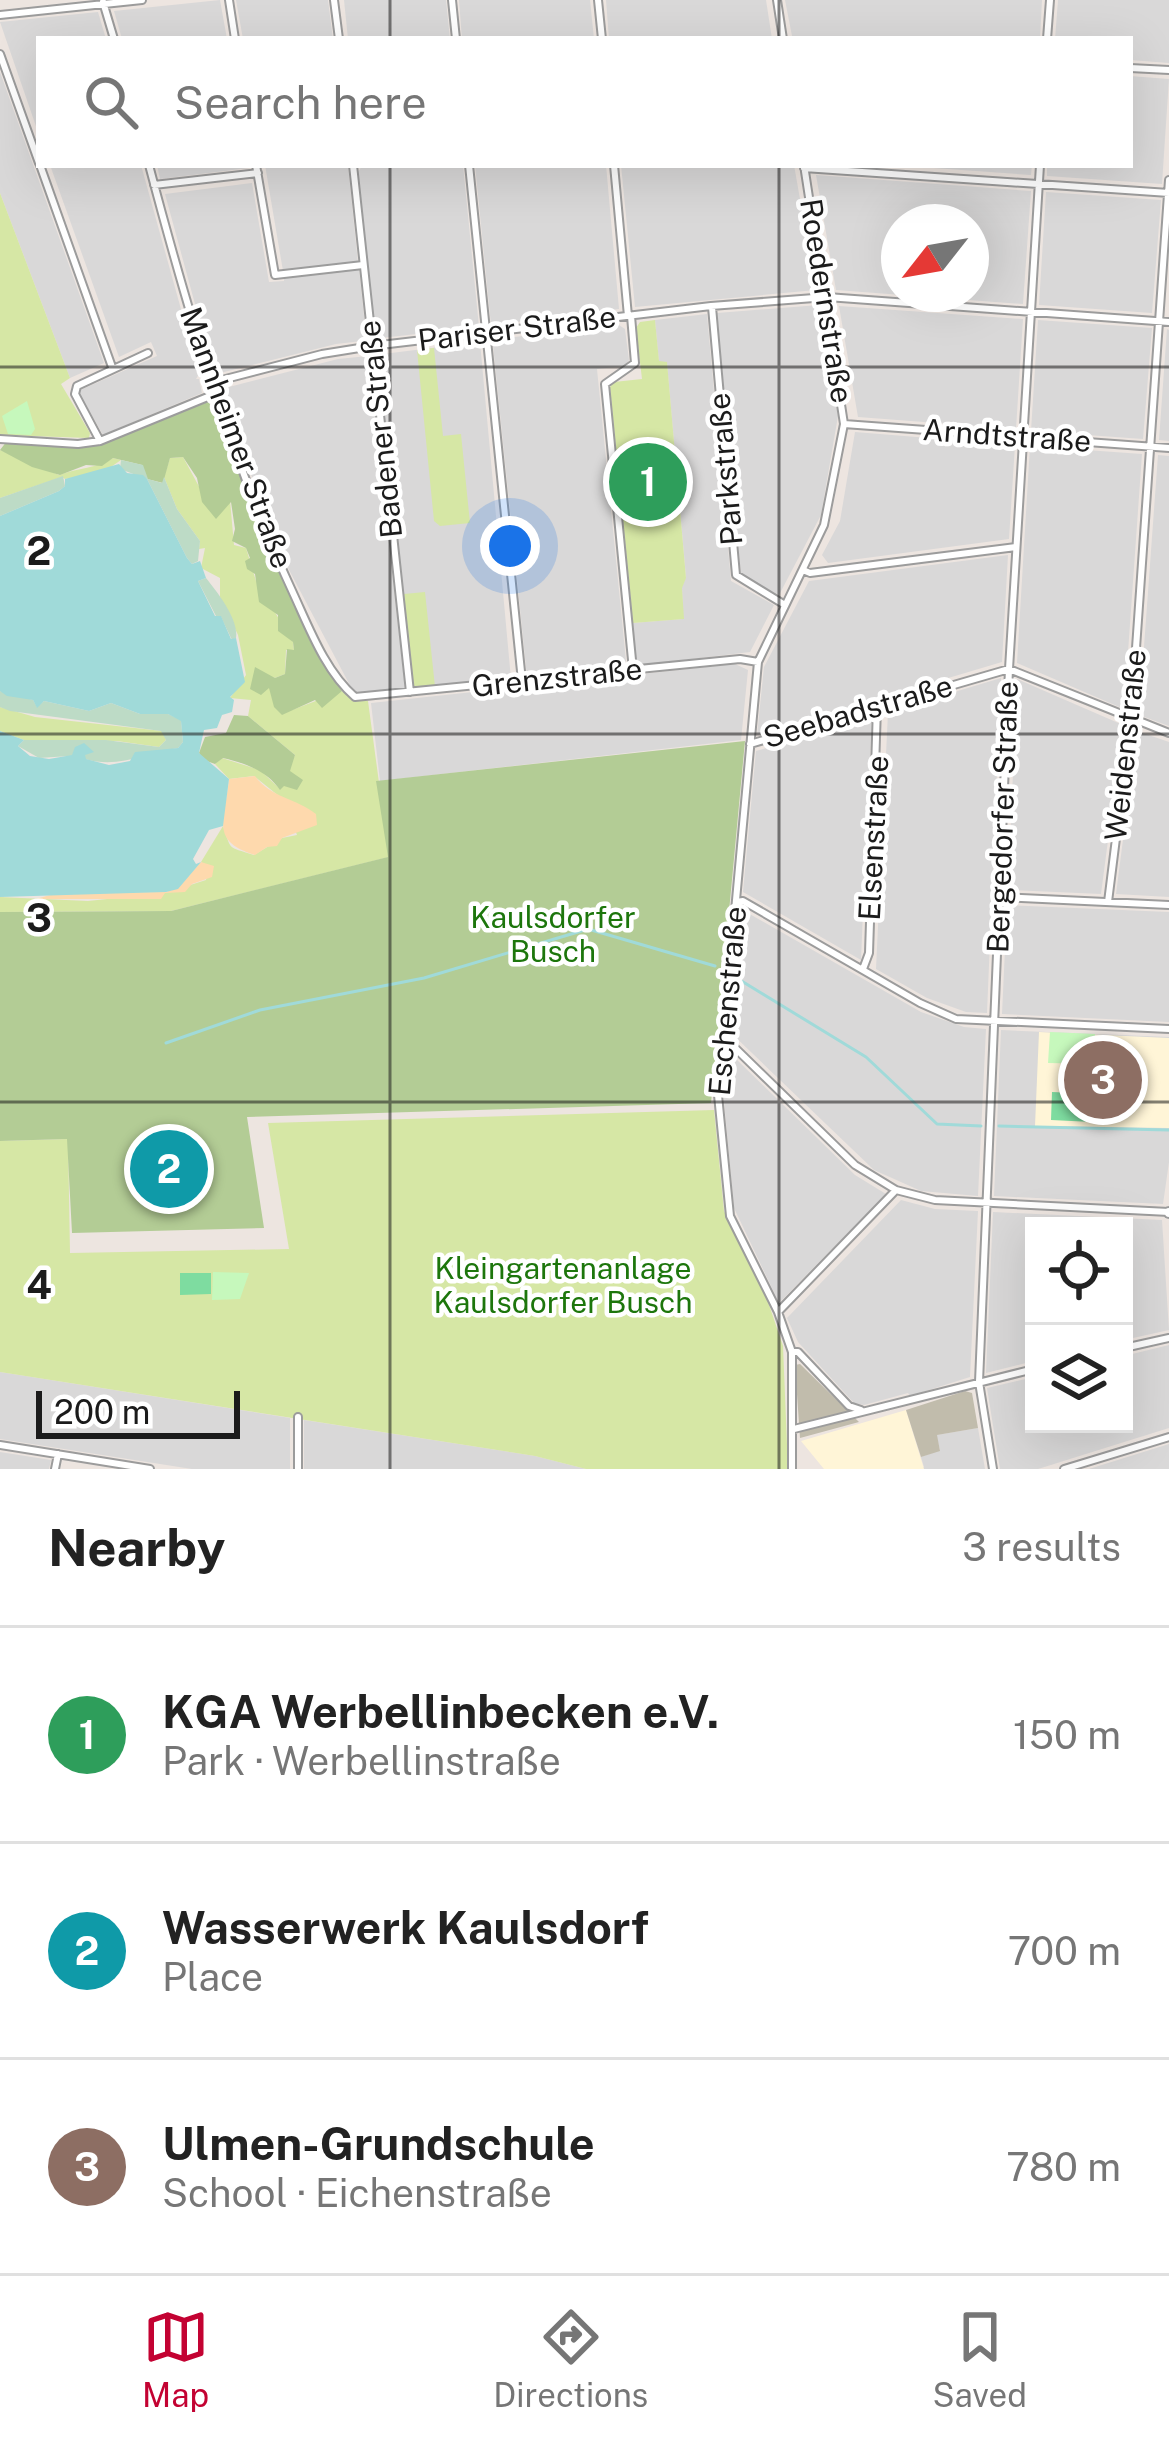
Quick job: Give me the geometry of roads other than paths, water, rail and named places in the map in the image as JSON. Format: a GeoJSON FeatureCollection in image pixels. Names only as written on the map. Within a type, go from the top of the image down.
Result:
{"type":"FeatureCollection","features":[{"type":"Feature","properties":{"kind":"street"},"geometry":{"type":"LineString","coordinates":[[0,15],[142,0]]}},
{"type":"Feature","properties":{"kind":"street"},"geometry":{"type":"LineString","coordinates":[[229,0],[235,36]]}},
{"type":"Feature","properties":{"kind":"street"},"geometry":{"type":"LineString","coordinates":[[334,0],[339,36]]}},
{"type":"Feature","properties":{"kind":"street"},"geometry":{"type":"LineString","coordinates":[[452,0],[456,36]]}},
{"type":"Feature","properties":{"kind":"street"},"geometry":{"type":"LineString","coordinates":[[598,0],[602,36]]}},
{"type":"Feature","properties":{"kind":"street"},"geometry":{"type":"LineString","coordinates":[[777,0],[783,36]]}},
{"type":"Feature","properties":{"kind":"street"},"geometry":{"type":"LineString","coordinates":[[1047,36],[1050,0]]}},
{"type":"Feature","properties":{"kind":"street"},"geometry":{"type":"LineString","coordinates":[[103,2],[113,36]]}},
{"type":"Feature","properties":{"kind":"street"},"geometry":{"type":"LineString","coordinates":[[0,53],[36,155]]}},
{"type":"Feature","properties":{"kind":"street"},"geometry":{"type":"LineString","coordinates":[[1133,68],[1169,70]]}},
{"type":"Feature","properties":{"kind":"street"},"geometry":{"type":"LineString","coordinates":[[40,168],[112,367]]}},
{"type":"Feature","properties":{"kind":"street","name":"Mannheimer Straße"},"geometry":{"type":"LineString","coordinates":[[150,168],[210,383],[249,490],[323,654],[355,698]]}},
{"type":"Feature","properties":{"kind":"street","name":"Badener Straße"},"geometry":{"type":"LineString","coordinates":[[352,168],[410,693]]}},
{"type":"Feature","properties":{"kind":"street"},"geometry":{"type":"LineString","coordinates":[[469,168],[522,681]]}},
{"type":"Feature","properties":{"kind":"street"},"geometry":{"type":"LineString","coordinates":[[614,168],[635,363],[605,384],[633,670]]}},
{"type":"Feature","properties":{"kind":"street","name":"Roedernstraße"},"geometry":{"type":"LineString","coordinates":[[767,638],[830,505],[844,424],[804,168]]}},
{"type":"Feature","properties":{"kind":"street"},"geometry":{"type":"LineString","coordinates":[[818,168],[1168,193]]}},
{"type":"Feature","properties":{"kind":"street","name":"Bergedorfer Straße"},"geometry":{"type":"LineString","coordinates":[[993,1469],[979,1382],[1009,669],[1040,168]]}},
{"type":"Feature","properties":{"kind":"street"},"geometry":{"type":"LineString","coordinates":[[154,185],[257,169],[275,275],[363,266]]}},
{"type":"Feature","properties":{"kind":"street","name":"Weidenstraße"},"geometry":{"type":"LineString","coordinates":[[1108,902],[1131,719],[1150,447],[1165,321],[1169,181]]}},
{"type":"Feature","properties":{"kind":"street","name":"Pariser Straße"},"geometry":{"type":"LineString","coordinates":[[210,383],[372,346],[827,297],[1165,321]]}},
{"type":"Feature","properties":{"kind":"street","name":"Parkstraße"},"geometry":{"type":"LineString","coordinates":[[712,306],[736,574],[745,584],[784,604]]}},
{"type":"Feature","properties":{"kind":"street"},"geometry":{"type":"LineString","coordinates":[[100,441],[74,394],[80,383],[148,352]]}},
{"type":"Feature","properties":{"kind":"street"},"geometry":{"type":"LineString","coordinates":[[0,439],[100,441],[214,394]]}},
{"type":"Feature","properties":{"kind":"street","name":"Arndtstraße"},"geometry":{"type":"LineString","coordinates":[[844,424],[1169,448]]}},
{"type":"Feature","properties":{"kind":"street"},"geometry":{"type":"LineString","coordinates":[[803,570],[810,573],[1016,548]]}},
{"type":"Feature","properties":{"kind":"street","name":"Eschenstraße"},"geometry":{"type":"LineString","coordinates":[[767,638],[758,662],[718,1112],[730,1216],[778,1312],[792,1352]]}},
{"type":"Feature","properties":{"kind":"street","name":"Grenzstraße"},"geometry":{"type":"LineString","coordinates":[[355,698],[740,659],[758,662]]}},
{"type":"Feature","properties":{"kind":"street"},"geometry":{"type":"LineString","coordinates":[[1009,669],[1169,733]]}},
{"type":"Feature","properties":{"kind":"street","name":"Seebadstraße"},"geometry":{"type":"LineString","coordinates":[[750,744],[1009,669]]}},
{"type":"Feature","properties":{"kind":"street","name":"Elsenstraße"},"geometry":{"type":"LineString","coordinates":[[863,969],[868,953],[877,707]]}},
{"type":"Feature","properties":{"kind":"street"},"geometry":{"type":"LineString","coordinates":[[1000,897],[1169,905]]}},
{"type":"Feature","properties":{"kind":"street"},"geometry":{"type":"LineString","coordinates":[[736,902],[743,901],[948,1016],[1169,1029]]}},
{"type":"Feature","properties":{"kind":"street"},"geometry":{"type":"LineString","coordinates":[[723,1043],[731,1044],[855,1165],[896,1190],[935,1200],[1169,1212]]}},
{"type":"Feature","properties":{"kind":"street"},"geometry":{"type":"LineString","coordinates":[[778,1312],[896,1190]]}},
{"type":"Feature","properties":{"kind":"street"},"geometry":{"type":"LineString","coordinates":[[1133,1346],[1169,1338]]}},
{"type":"Feature","properties":{"kind":"street"},"geometry":{"type":"LineString","coordinates":[[792,1469],[792,1352],[798,1352],[849,1406],[862,1410]]}},
{"type":"Feature","properties":{"kind":"street"},"geometry":{"type":"LineString","coordinates":[[792,1430],[1025,1371]]}},
{"type":"Feature","properties":{"kind":"street"},"geometry":{"type":"LineString","coordinates":[[298,1417],[298,1469]]}},
{"type":"Feature","properties":{"kind":"street"},"geometry":{"type":"LineString","coordinates":[[1064,1469],[1169,1437]]}},
{"type":"Feature","properties":{"kind":"street"},"geometry":{"type":"LineString","coordinates":[[0,1445],[150,1469]]}},
{"type":"Feature","properties":{"kind":"street"},"geometry":{"type":"LineString","coordinates":[[55,1469],[58,1454]]}},
{"type":"Feature","properties":{"kind":"water"},"geometry":{"type":"Polygon","coordinates":[[[119,464],[127,473],[147,479],[187,558],[192,564],[200,561],[206,578],[198,581],[215,616],[221,616],[231,639],[236,638],[245,682],[230,697],[232,712],[222,715],[217,728],[204,730],[199,753],[229,779],[223,826],[209,830],[193,859],[196,864],[201,862],[178,889],[0,897],[0,731],[24,740],[18,746],[30,756],[72,755],[84,743],[94,752],[85,755],[86,759],[109,765],[130,761],[135,752],[178,748],[183,742],[181,721],[168,714],[140,714],[111,703],[89,711],[44,701],[37,708],[33,700],[0,691],[0,516],[59,491],[65,479],[119,464]]]}},
{"type":"Feature","properties":{"kind":"waterway"},"geometry":{"type":"LineString","coordinates":[[166,1043],[260,1010],[424,978],[588,929],[715,966]]}},
{"type":"Feature","properties":{"kind":"waterway"},"geometry":{"type":"LineString","coordinates":[[735,977],[866,1057],[937,1124],[981,1126]]}},
{"type":"Feature","properties":{"kind":"waterway"},"geometry":{"type":"LineString","coordinates":[[999,1126],[1169,1130]]}},
{"type":"Feature","properties":{"kind":"place","name":"KGA Werbellinbecken e.V."},"geometry":{"type":"Point","coordinates":[648,482]}},
{"type":"Feature","properties":{"kind":"place","name":"Ulmen-Grundschule"},"geometry":{"type":"Point","coordinates":[1103,1080]}},
{"type":"Feature","properties":{"kind":"place","name":"Wasserwerk Kaulsdorf"},"geometry":{"type":"Point","coordinates":[169,1169]}},
{"type":"Feature","properties":{"kind":"park label","name":"Kaulsdorfer Busch"},"geometry":{"type":"Point","coordinates":[553,935]}},
{"type":"Feature","properties":{"kind":"park label","name":"Kleingartenanlage Kaulsdorfer Busch"},"geometry":{"type":"Point","coordinates":[563,1286]}}]}
